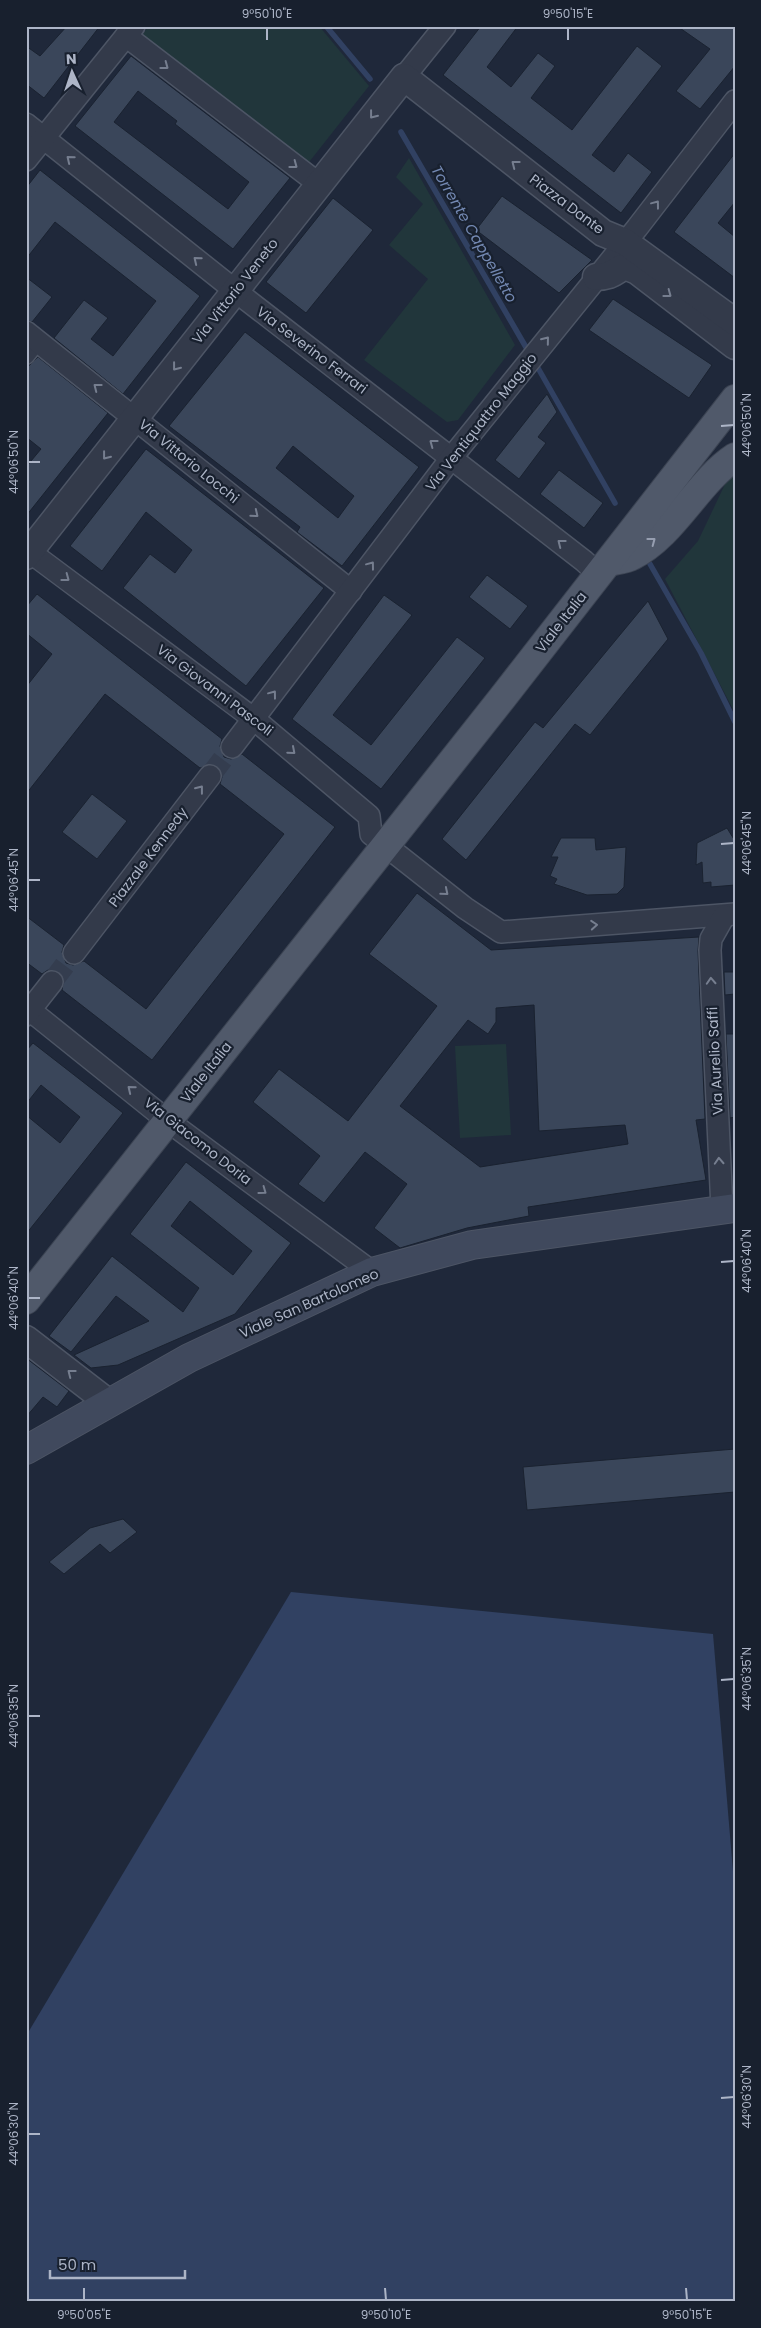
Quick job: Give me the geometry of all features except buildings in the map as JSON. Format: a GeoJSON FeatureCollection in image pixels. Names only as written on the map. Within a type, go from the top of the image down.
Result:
{"type":"FeatureCollection","features":[{"type":"Feature","properties":{"kind":"main road","name":"Viale Italia"},"geometry":{"type":"LineString","coordinates":[[26,1300],[604,568],[735,399]]}},
{"type":"Feature","properties":{"kind":"main road"},"geometry":{"type":"LineString","coordinates":[[604,568],[632,557],[660,535],[691,503],[711,478],[735,457]]}},
{"type":"Feature","properties":{"kind":"main road","name":"Viale San Bartolomeo"},"geometry":{"type":"LineString","coordinates":[[26,1450],[189,1358],[372,1272],[472,1245],[728,1209]]}},
{"type":"Feature","properties":{"kind":"street","name":"Via Vittorio Veneto"},"geometry":{"type":"LineString","coordinates":[[27,552],[136,418],[445,26]]}},
{"type":"Feature","properties":{"kind":"street"},"geometry":{"type":"LineString","coordinates":[[26,160],[45,139],[130,31],[319,184]]}},
{"type":"Feature","properties":{"kind":"street","name":"Piazza Dante"},"geometry":{"type":"LineString","coordinates":[[404,77],[603,233],[625,242],[735,322]]}},
{"type":"Feature","properties":{"kind":"street","name":"Via Ventiquattro Maggio"},"geometry":{"type":"LineString","coordinates":[[232,747],[452,457],[625,242],[735,101]]}},
{"type":"Feature","properties":{"kind":"street","name":"Via Severino Ferrari"},"geometry":{"type":"LineString","coordinates":[[26,124],[235,291],[584,561],[604,568]]}},
{"type":"Feature","properties":{"kind":"street"},"geometry":{"type":"LineString","coordinates":[[596,278],[610,275],[620,267],[628,266],[637,270],[735,346]]}},
{"type":"Feature","properties":{"kind":"street","name":"Via Vittorio Locchi"},"geometry":{"type":"LineString","coordinates":[[30,343],[136,418],[351,591]]}},
{"type":"Feature","properties":{"kind":"street","name":"Via Giovanni Pascoli"},"geometry":{"type":"LineString","coordinates":[[27,552],[254,719],[369,816],[371,834],[386,845]]}},
{"type":"Feature","properties":{"kind":"street","name":"Piazzale Kennedy"},"geometry":{"type":"LineString","coordinates":[[80,946],[210,776]]}},
{"type":"Feature","properties":{"kind":"street"},"geometry":{"type":"LineString","coordinates":[[386,845],[465,908],[502,932],[730,915]]}},
{"type":"Feature","properties":{"kind":"street","name":"Via Aurelio Saffi"},"geometry":{"type":"LineString","coordinates":[[728,1209],[710,950],[711,939],[730,915]]}},
{"type":"Feature","properties":{"kind":"street"},"geometry":{"type":"LineString","coordinates":[[28,1011],[52,982]]}},
{"type":"Feature","properties":{"kind":"street","name":"Via Giacomo Doria"},"geometry":{"type":"LineString","coordinates":[[28,1011],[168,1121],[372,1272]]}},
{"type":"Feature","properties":{"kind":"street"},"geometry":{"type":"LineString","coordinates":[[26,1339],[109,1403]]}},
{"type":"Feature","properties":{"kind":"green space"},"geometry":{"type":"Polygon","coordinates":[[[149,26],[319,26],[369,86],[306,166],[142,35],[149,26]]]}},
{"type":"Feature","properties":{"kind":"green space"},"geometry":{"type":"Polygon","coordinates":[[[409,158],[515,345],[458,420],[447,422],[364,360],[428,279],[389,245],[423,204],[396,177],[409,158]]]}},
{"type":"Feature","properties":{"kind":"green space"},"geometry":{"type":"Polygon","coordinates":[[[735,473],[735,713],[665,579],[698,541],[727,480],[735,473]]]}},
{"type":"Feature","properties":{"kind":"green space"},"geometry":{"type":"Polygon","coordinates":[[[506,1044],[511,1135],[460,1138],[455,1046],[506,1044]]]}},
{"type":"Feature","properties":{"kind":"water"},"geometry":{"type":"Polygon","coordinates":[[[291,1592],[713,1634],[735,1895],[735,2302],[26,2302],[26,2036],[291,1592]]]}},
{"type":"Feature","properties":{"kind":"waterway","name":"Torrente Cappelletto"},"geometry":{"type":"LineString","coordinates":[[326,26],[370,79]]}},
{"type":"Feature","properties":{"kind":"waterway","name":"Torrente Cappelletto"},"geometry":{"type":"LineString","coordinates":[[401,132],[527,349]]}},
{"type":"Feature","properties":{"kind":"waterway","name":"Torrente Cappelletto"},"geometry":{"type":"LineString","coordinates":[[538,368],[615,503]]}},
{"type":"Feature","properties":{"kind":"waterway","name":"Torrente Cappelletto"},"geometry":{"type":"LineString","coordinates":[[650,564],[701,653],[735,722]]}},
{"type":"Feature","properties":{"kind":"tunnel"},"geometry":{"type":"LineString","coordinates":[[210,776],[232,747]]}},
{"type":"Feature","properties":{"kind":"tunnel"},"geometry":{"type":"LineString","coordinates":[[52,982],[74,953]]}}]}
